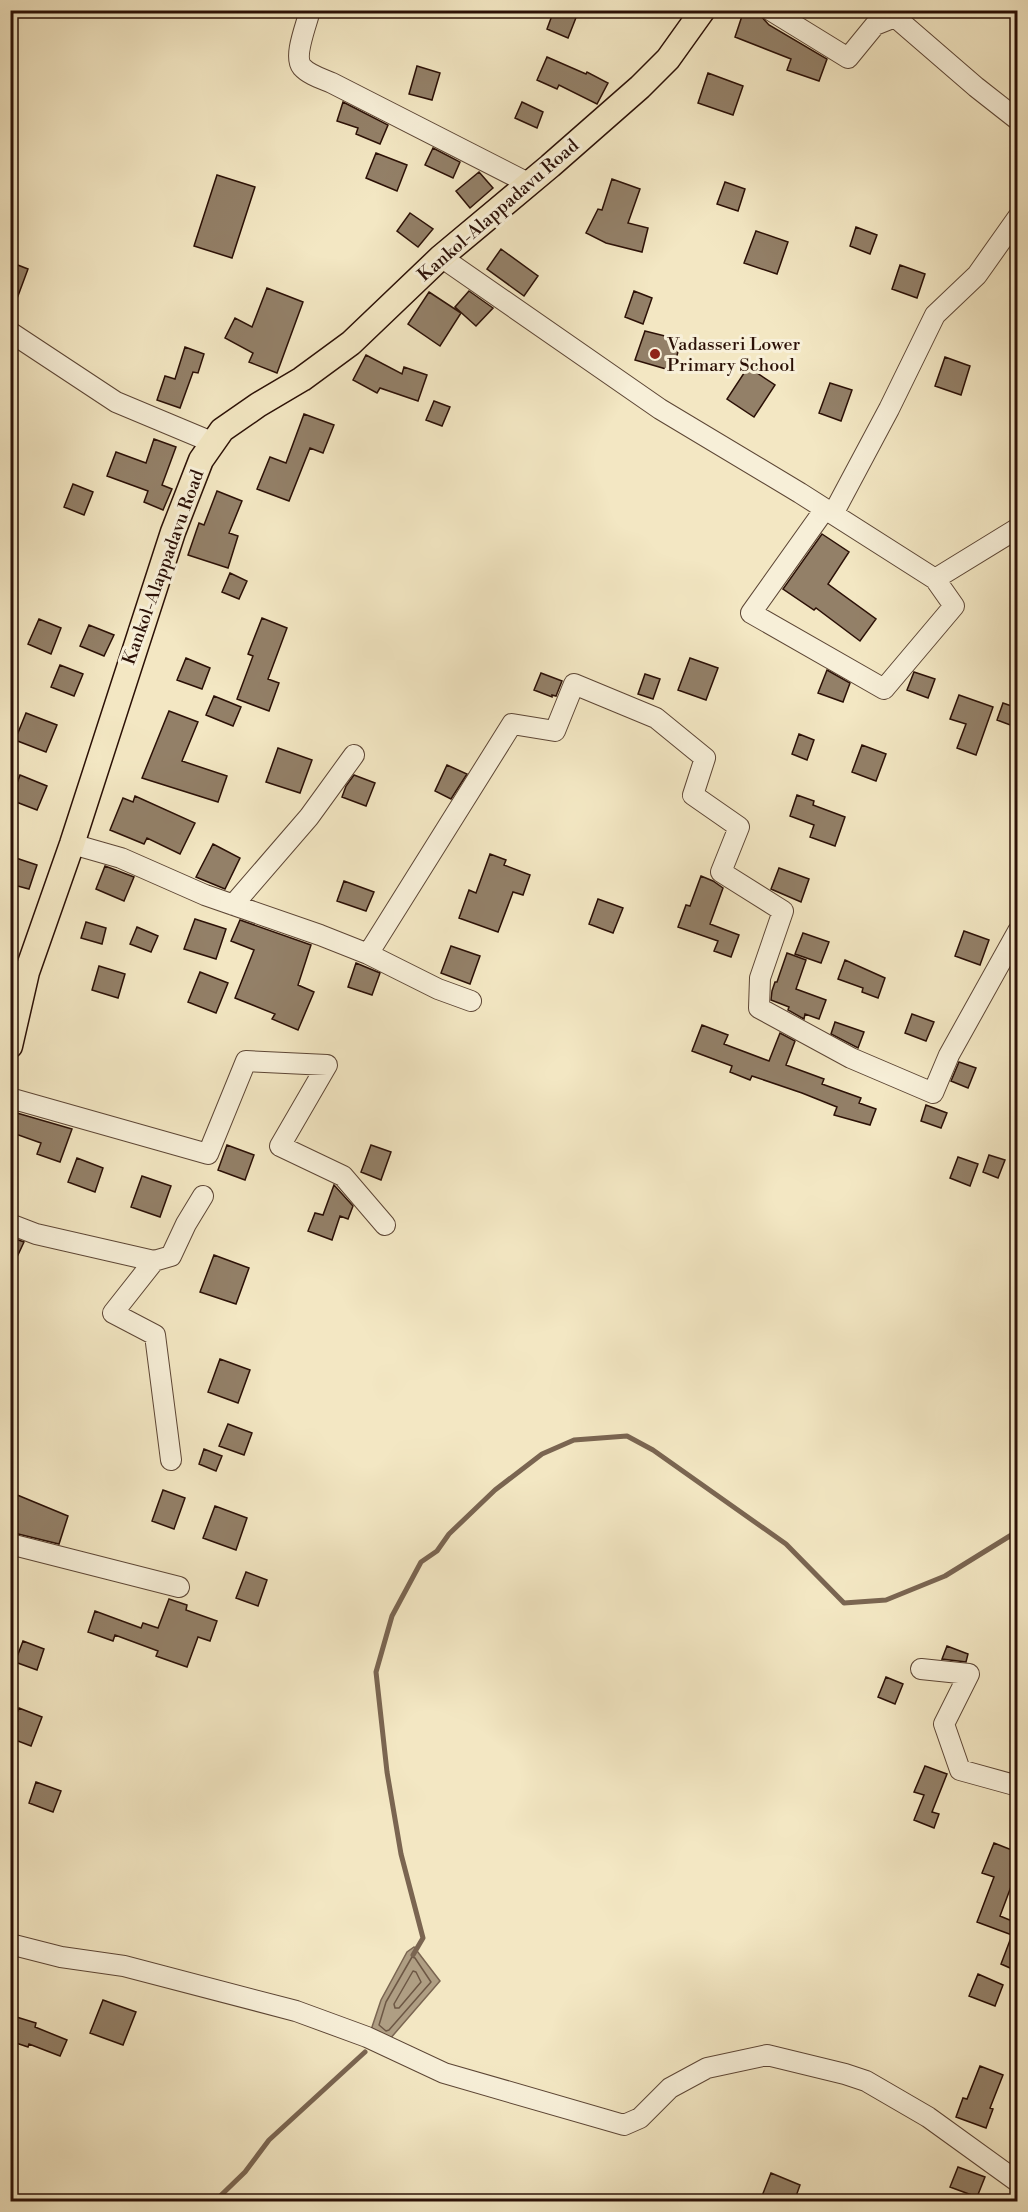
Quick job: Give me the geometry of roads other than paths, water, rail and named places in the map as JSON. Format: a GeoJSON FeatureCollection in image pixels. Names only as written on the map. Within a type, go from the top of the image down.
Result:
{"type":"FeatureCollection","features":[{"type":"Feature","properties":{"kind":"main road","name":"Kankol-Alappadavu Road"},"geometry":{"type":"LineString","coordinates":[[10,1046],[27,972],[72,844],[173,532],[201,460],[222,430],[302,379],[351,343],[441,257],[640,87],[668,59],[703,10]]}},
{"type":"Feature","properties":{"kind":"street"},"geometry":{"type":"LineString","coordinates":[[310,10],[298,54],[302,67],[528,183]]}},
{"type":"Feature","properties":{"kind":"street"},"geometry":{"type":"LineString","coordinates":[[770,10],[848,58],[875,25],[895,16],[1017,120]]}},
{"type":"Feature","properties":{"kind":"street"},"geometry":{"type":"LineString","coordinates":[[441,257],[660,409],[829,512],[934,579],[954,606],[884,689],[752,613],[829,512],[889,409],[935,315],[977,275],[1017,217]]}},
{"type":"Feature","properties":{"kind":"street"},"geometry":{"type":"LineString","coordinates":[[10,332],[116,402],[214,443]]}},
{"type":"Feature","properties":{"kind":"street"},"geometry":{"type":"LineString","coordinates":[[934,579],[1017,528]]}},
{"type":"Feature","properties":{"kind":"street"},"geometry":{"type":"LineString","coordinates":[[368,954],[512,724],[555,731],[574,684],[656,718],[705,758],[693,795],[739,827],[721,872],[783,911],[760,978],[759,1008],[851,1058],[933,1093],[950,1055],[1017,931]]}},
{"type":"Feature","properties":{"kind":"street"},"geometry":{"type":"LineString","coordinates":[[233,905],[309,817],[354,755]]}},
{"type":"Feature","properties":{"kind":"street"},"geometry":{"type":"LineString","coordinates":[[72,844],[121,858],[233,905],[320,935],[368,954],[438,989],[471,1000]]}},
{"type":"Feature","properties":{"kind":"street"},"geometry":{"type":"LineString","coordinates":[[10,1098],[208,1154],[246,1061],[327,1065],[280,1146],[343,1176],[385,1225]]}},
{"type":"Feature","properties":{"kind":"street"},"geometry":{"type":"LineString","coordinates":[[10,1224],[36,1234],[154,1261],[171,1256],[186,1224],[203,1196]]}},
{"type":"Feature","properties":{"kind":"street"},"geometry":{"type":"LineString","coordinates":[[154,1261],[113,1313],[155,1335],[171,1460]]}},
{"type":"Feature","properties":{"kind":"street"},"geometry":{"type":"LineString","coordinates":[[10,1544],[179,1587]]}},
{"type":"Feature","properties":{"kind":"street"},"geometry":{"type":"LineString","coordinates":[[921,1669],[969,1674],[944,1724],[960,1770],[1017,1786]]}},
{"type":"Feature","properties":{"kind":"street"},"geometry":{"type":"LineString","coordinates":[[10,1935],[20,1947],[61,1957],[124,1966],[296,2011],[367,2037],[444,2073],[624,2125],[640,2118],[670,2088],[707,2068],[767,2055],[866,2081],[928,2117],[1017,2181]]}},
{"type":"Feature","properties":{"kind":"water"},"geometry":{"type":"Polygon","coordinates":[[[414,1947],[440,1981],[389,2040],[371,2030],[381,2000],[407,1952],[414,1947]]]}},
{"type":"Feature","properties":{"kind":"waterway"},"geometry":{"type":"LineString","coordinates":[[413,1955],[423,1938],[401,1854],[387,1772],[376,1672],[392,1616],[421,1562],[437,1551],[449,1534],[495,1490],[542,1454],[574,1440],[627,1436],[653,1450],[786,1544],[844,1603],[886,1600],[945,1576],[1013,1534],[1018,1523]]}},
{"type":"Feature","properties":{"kind":"waterway"},"geometry":{"type":"LineString","coordinates":[[214,2202],[245,2172],[269,2140],[365,2052]]}},
{"type":"Feature","properties":{"kind":"place","name":"Vadasseri Lower Primary School"},"geometry":{"type":"Point","coordinates":[655,354]}}]}
